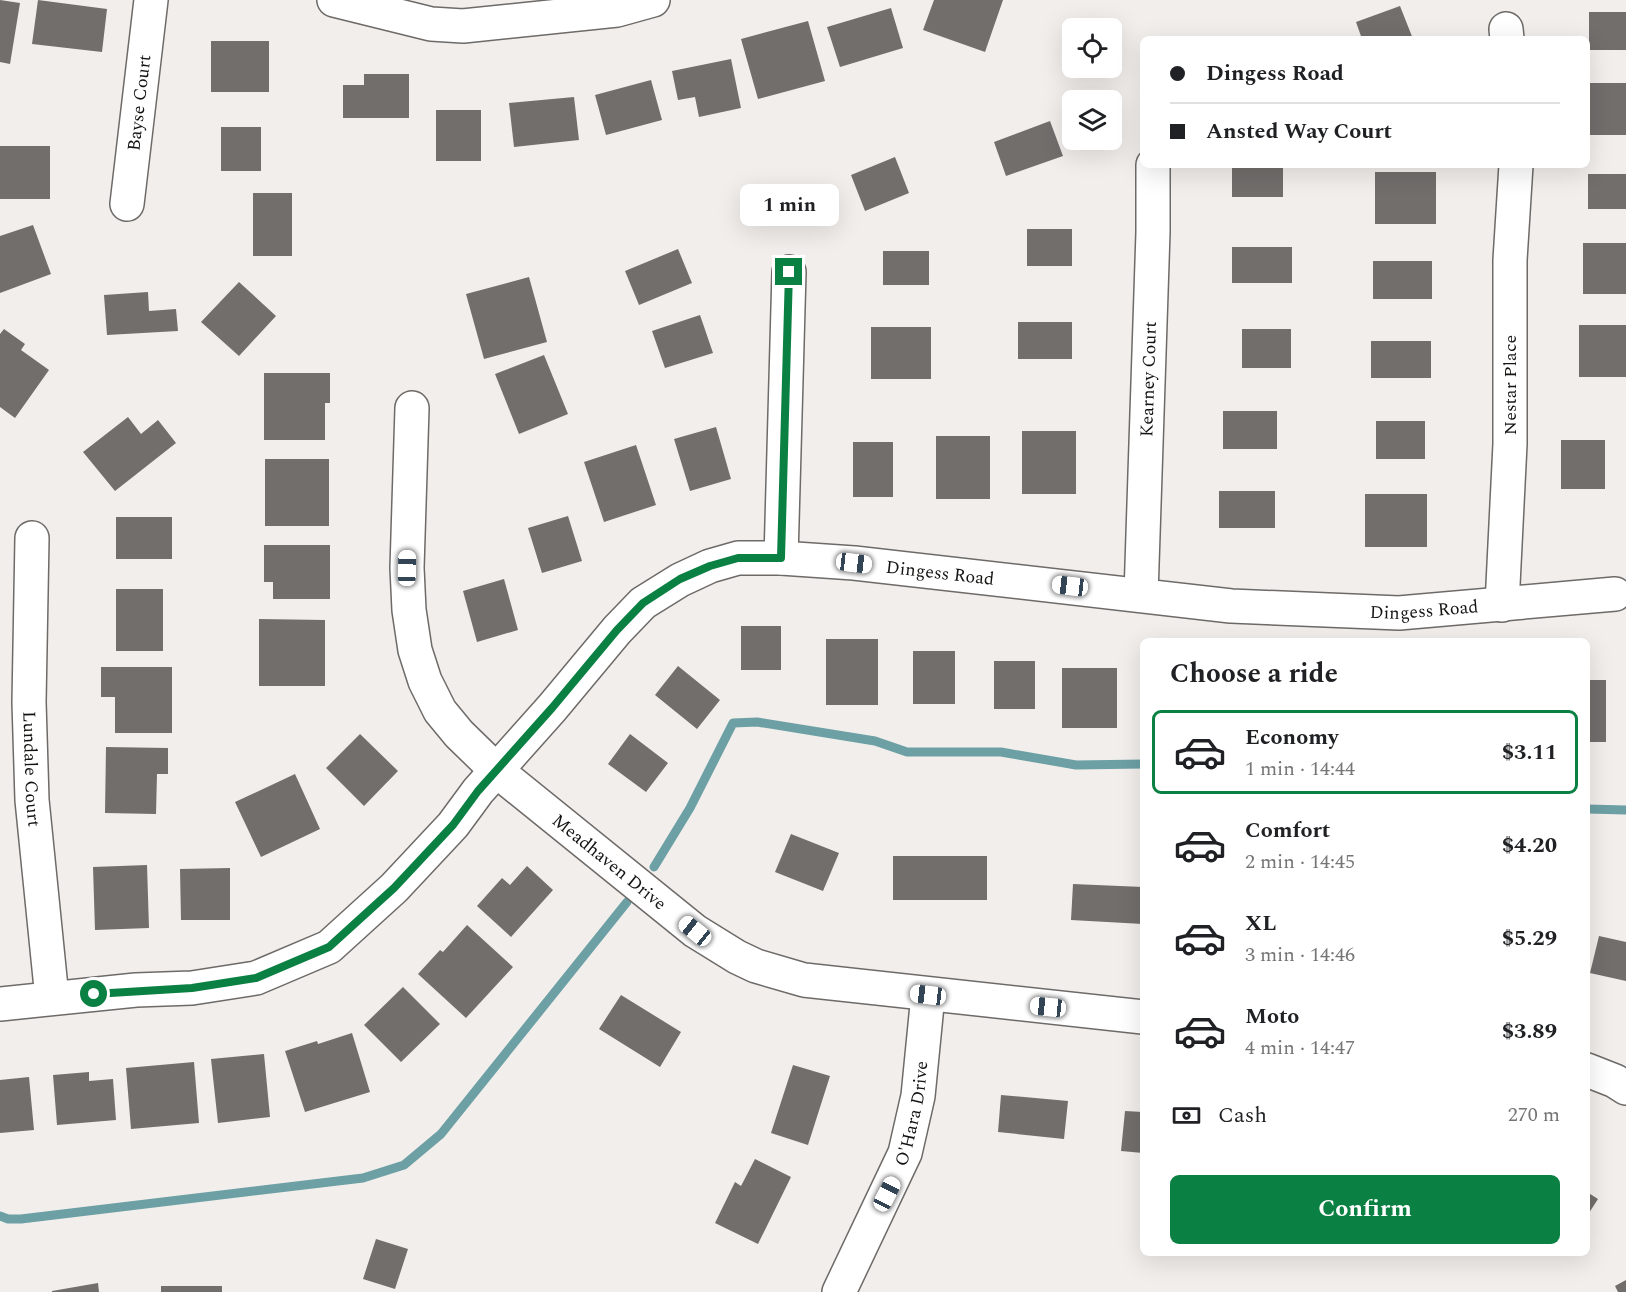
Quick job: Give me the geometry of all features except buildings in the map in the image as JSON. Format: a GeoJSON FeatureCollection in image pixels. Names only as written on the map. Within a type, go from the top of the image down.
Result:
{"type":"FeatureCollection","features":[{"type":"Feature","properties":{"kind":"street","name":"Bayse Court"},"geometry":{"type":"LineString","coordinates":[[127,204],[151,0]]}},
{"type":"Feature","properties":{"kind":"street"},"geometry":{"type":"LineString","coordinates":[[334,0],[431,24],[462,26],[617,10],[653,0]]}},
{"type":"Feature","properties":{"kind":"street","name":"Kearney Court"},"geometry":{"type":"LineString","coordinates":[[1141,595],[1153,168]]}},
{"type":"Feature","properties":{"kind":"street","name":"Nestar Place"},"geometry":{"type":"LineString","coordinates":[[1502,605],[1510,444],[1510,260],[1516,168]]}},
{"type":"Feature","properties":{"kind":"street"},"geometry":{"type":"LineString","coordinates":[[781,558],[789,272]]}},
{"type":"Feature","properties":{"kind":"street","name":"Meadhaven Drive"},"geometry":{"type":"LineString","coordinates":[[412,408],[407,568],[415,650],[425,681],[440,711],[459,735],[497,771],[695,931],[756,966],[804,980],[1140,1017]]}},
{"type":"Feature","properties":{"kind":"street","name":"Lundale Court"},"geometry":{"type":"LineString","coordinates":[[32,538],[29,702],[32,800],[52,998]]}},
{"type":"Feature","properties":{"kind":"street","name":"Dingess Road"},"geometry":{"type":"LineString","coordinates":[[0,1004],[136,990],[192,988],[256,978],[329,947],[394,888],[453,825],[478,791],[643,603],[680,579],[710,566],[738,558],[781,558],[854,563],[1231,606],[1399,613],[1615,594]]}},
{"type":"Feature","properties":{"kind":"street","name":"O'Hara Drive"},"geometry":{"type":"LineString","coordinates":[[839,1292],[905,1153],[918,1096],[928,995]]}},
{"type":"Feature","properties":{"kind":"street"},"geometry":{"type":"LineString","coordinates":[[1590,1071],[1626,1088]]}},
{"type":"Feature","properties":{"kind":"waterway"},"geometry":{"type":"LineString","coordinates":[[654,867],[690,808],[733,723],[757,722],[875,741],[907,752],[1001,752],[1076,765],[1140,764]]}},
{"type":"Feature","properties":{"kind":"waterway"},"geometry":{"type":"LineString","coordinates":[[1590,809],[1626,810]]}},
{"type":"Feature","properties":{"kind":"waterway"},"geometry":{"type":"LineString","coordinates":[[0,1216],[8,1219],[21,1219],[363,1178],[404,1165],[441,1134],[627,902]]}},
{"type":"Feature","properties":{"kind":"route"},"geometry":{"type":"LineString","coordinates":[[94,994],[192,988],[256,978],[329,947],[394,888],[453,825],[478,791],[643,603],[680,579],[710,566],[738,558],[781,558],[789,272]]}}]}
